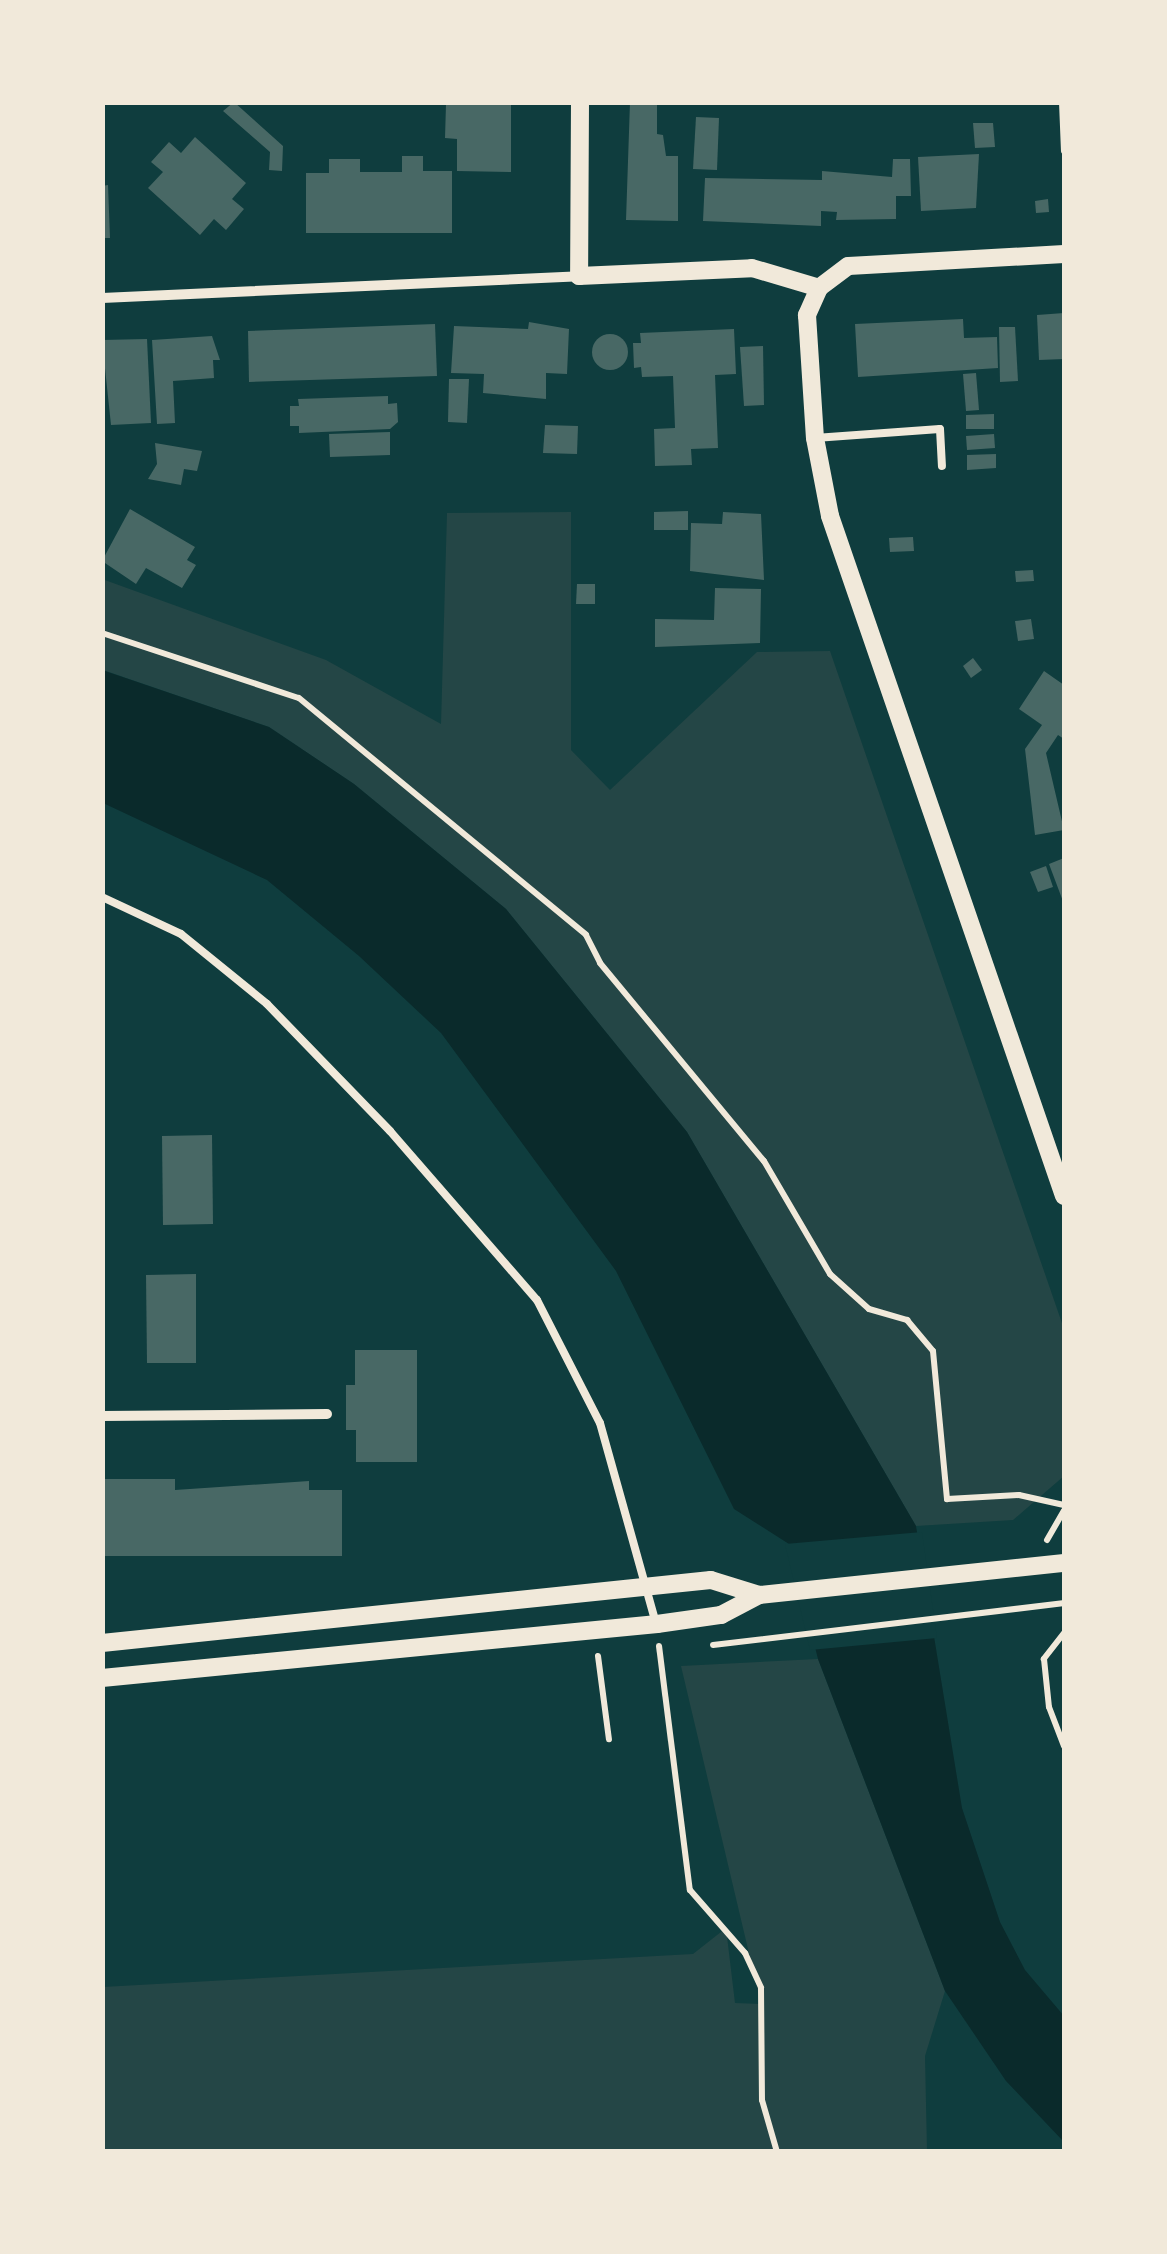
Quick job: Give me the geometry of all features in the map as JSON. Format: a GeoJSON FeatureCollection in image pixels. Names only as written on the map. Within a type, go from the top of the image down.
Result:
{"type":"FeatureCollection","features":[{"type":"Feature","properties":{"kind":"street"},"geometry":{"type":"LineString","coordinates":[[579,276],[580,102]]}},
{"type":"Feature","properties":{"kind":"street"},"geometry":{"type":"LineString","coordinates":[[1064,254],[848,266],[819,288],[807,315],[815,438],[856,604],[1064,1196]]}},
{"type":"Feature","properties":{"kind":"street"},"geometry":{"type":"LineString","coordinates":[[102,298],[752,268],[819,288]]}},
{"type":"Feature","properties":{"kind":"street"},"geometry":{"type":"LineString","coordinates":[[102,1416],[327,1414]]}},
{"type":"Feature","properties":{"kind":"street"},"geometry":{"type":"LineString","coordinates":[[102,1643],[710,1580],[759,1594],[1064,1563]]}},
{"type":"Feature","properties":{"kind":"street"},"geometry":{"type":"LineString","coordinates":[[102,1678],[657,1624],[721,1615],[759,1594]]}},
{"type":"Feature","properties":{"kind":"lane"},"geometry":{"type":"LineString","coordinates":[[815,438],[940,429],[942,466]]}},
{"type":"Feature","properties":{"kind":"lane"},"geometry":{"type":"LineString","coordinates":[[102,897],[181,934],[268,1004],[390,1131],[538,1300],[600,1423],[650,1587],[657,1624]]}},
{"type":"Feature","properties":{"kind":"path"},"geometry":{"type":"LineString","coordinates":[[1062,102],[1064,151]]}},
{"type":"Feature","properties":{"kind":"path"},"geometry":{"type":"LineString","coordinates":[[102,633],[298,698],[586,934],[600,963],[764,1162],[830,1274],[868,1309],[908,1320],[933,1351],[947,1500],[1019,1495],[1064,1505]]}},
{"type":"Feature","properties":{"kind":"path"},"geometry":{"type":"LineString","coordinates":[[802,1630],[1064,1602]]}},
{"type":"Feature","properties":{"kind":"path"},"geometry":{"type":"LineString","coordinates":[[657,1624],[690,1890],[745,1953],[762,1988],[762,2100],[777,2152]]}},
{"type":"Feature","properties":{"kind":"path"},"geometry":{"type":"LineString","coordinates":[[594,1629],[609,1739]]}},
{"type":"Feature","properties":{"kind":"path"},"geometry":{"type":"LineString","coordinates":[[1064,1633],[1044,1660],[1049,1707],[1064,1746]]}},
{"type":"Feature","properties":{"kind":"shaded area"},"geometry":{"type":"Polygon","coordinates":[[[571,512],[571,750],[610,790],[757,652],[830,651],[1064,1329],[1064,1476],[1013,1520],[916,1526],[687,1132],[506,909],[354,784],[269,727],[103,670],[102,579],[326,660],[441,724],[447,513],[571,512]]]}},
{"type":"Feature","properties":{"kind":"shaded area"},"geometry":{"type":"Polygon","coordinates":[[[102,670],[269,727],[354,784],[506,909],[687,1132],[916,1526],[962,1808],[1000,1922],[1025,1970],[1064,2016],[1064,2142],[1006,2081],[945,1991],[818,1659],[789,1544],[734,1509],[616,1271],[441,1033],[359,956],[267,880],[103,803],[102,670]]]}},
{"type":"Feature","properties":{"kind":"shaded area"},"geometry":{"type":"Polygon","coordinates":[[[818,1659],[945,1991],[925,2056],[927,2151],[103,2152],[103,1987],[693,1954],[726,1928],[735,2003],[761,2004],[681,1666],[818,1659]]]}},
{"type":"Feature","properties":{"kind":"pier"},"geometry":{"type":"Polygon","coordinates":[[[922,1532],[937,1638],[810,1650],[785,1544],[922,1532]]]}},
{"type":"Feature","properties":{"kind":"building"},"geometry":{"type":"Polygon","coordinates":[[[234,102],[283,146],[282,171],[269,170],[270,152],[223,111],[234,102]]]}},
{"type":"Feature","properties":{"kind":"building"},"geometry":{"type":"Polygon","coordinates":[[[511,102],[511,172],[457,171],[457,139],[445,138],[446,104],[511,102]]]}},
{"type":"Feature","properties":{"kind":"building"},"geometry":{"type":"Polygon","coordinates":[[[630,102],[657,102],[657,134],[663,135],[666,156],[678,156],[678,221],[626,220],[630,102]]]}},
{"type":"Feature","properties":{"kind":"building"},"geometry":{"type":"Polygon","coordinates":[[[696,117],[719,118],[717,170],[693,169],[696,117]]]}},
{"type":"Feature","properties":{"kind":"building"},"geometry":{"type":"Polygon","coordinates":[[[973,123],[993,123],[995,147],[975,148],[973,123]]]}},
{"type":"Feature","properties":{"kind":"building"},"geometry":{"type":"Polygon","coordinates":[[[195,137],[246,183],[232,199],[244,209],[226,230],[214,219],[200,235],[148,188],[163,172],[151,162],[169,142],[181,153],[195,137]]]}},
{"type":"Feature","properties":{"kind":"building"},"geometry":{"type":"Polygon","coordinates":[[[979,154],[976,208],[921,211],[918,157],[979,154]]]}},
{"type":"Feature","properties":{"kind":"building"},"geometry":{"type":"Polygon","coordinates":[[[402,156],[423,156],[423,171],[452,171],[452,233],[306,233],[306,173],[329,173],[329,159],[360,159],[360,172],[402,172],[402,156]]]}},
{"type":"Feature","properties":{"kind":"building"},"geometry":{"type":"Polygon","coordinates":[[[893,159],[910,159],[911,196],[896,196],[896,219],[836,220],[837,212],[821,211],[821,226],[703,221],[705,178],[822,180],[822,171],[892,177],[893,159]]]}},
{"type":"Feature","properties":{"kind":"building"},"geometry":{"type":"Polygon","coordinates":[[[108,185],[110,238],[102,238],[102,186],[108,185]]]}},
{"type":"Feature","properties":{"kind":"building"},"geometry":{"type":"Polygon","coordinates":[[[1048,199],[1049,212],[1036,213],[1035,201],[1048,199]]]}},
{"type":"Feature","properties":{"kind":"building"},"geometry":{"type":"Polygon","coordinates":[[[1064,313],[1064,359],[1039,360],[1037,315],[1064,313]]]}},
{"type":"Feature","properties":{"kind":"building"},"geometry":{"type":"Polygon","coordinates":[[[963,319],[964,338],[997,337],[998,368],[858,377],[855,324],[963,319]]]}},
{"type":"Feature","properties":{"kind":"building"},"geometry":{"type":"Polygon","coordinates":[[[529,322],[569,329],[567,374],[546,373],[546,399],[483,393],[484,374],[451,373],[454,326],[528,329],[529,322]]]}},
{"type":"Feature","properties":{"kind":"building"},"geometry":{"type":"Polygon","coordinates":[[[435,324],[437,376],[249,382],[248,331],[435,324]]]}},
{"type":"Feature","properties":{"kind":"building"},"geometry":{"type":"Polygon","coordinates":[[[999,327],[1015,327],[1018,381],[1000,382],[999,327]]]}},
{"type":"Feature","properties":{"kind":"building"},"geometry":{"type":"Polygon","coordinates":[[[734,329],[736,374],[715,375],[718,448],[691,449],[692,465],[655,466],[654,429],[675,428],[673,376],[642,377],[641,367],[634,368],[633,343],[641,343],[640,333],[734,329]]]}},
{"type":"Feature","properties":{"kind":"building"},"geometry":{"type":"Polygon","coordinates":[[[610,334],[623,339],[628,352],[623,365],[610,370],[597,365],[592,352],[597,339],[610,334]]]}},
{"type":"Feature","properties":{"kind":"building"},"geometry":{"type":"Polygon","coordinates":[[[212,336],[220,360],[213,360],[214,378],[173,381],[175,423],[157,424],[152,340],[212,336]]]}},
{"type":"Feature","properties":{"kind":"building"},"geometry":{"type":"Polygon","coordinates":[[[147,339],[151,423],[111,425],[102,340],[147,339]]]}},
{"type":"Feature","properties":{"kind":"building"},"geometry":{"type":"Polygon","coordinates":[[[763,346],[764,405],[744,406],[740,347],[763,346]]]}},
{"type":"Feature","properties":{"kind":"building"},"geometry":{"type":"Polygon","coordinates":[[[976,373],[979,410],[966,411],[963,374],[976,373]]]}},
{"type":"Feature","properties":{"kind":"building"},"geometry":{"type":"Polygon","coordinates":[[[449,379],[469,379],[467,423],[448,422],[449,379]]]}},
{"type":"Feature","properties":{"kind":"building"},"geometry":{"type":"Polygon","coordinates":[[[388,396],[388,404],[397,403],[398,422],[390,429],[299,433],[299,426],[290,426],[290,406],[299,406],[298,399],[388,396]]]}},
{"type":"Feature","properties":{"kind":"building"},"geometry":{"type":"Polygon","coordinates":[[[994,414],[994,429],[966,429],[966,415],[994,414]]]}},
{"type":"Feature","properties":{"kind":"building"},"geometry":{"type":"Polygon","coordinates":[[[545,425],[578,426],[577,454],[543,453],[545,425]]]}},
{"type":"Feature","properties":{"kind":"building"},"geometry":{"type":"Polygon","coordinates":[[[390,432],[390,455],[330,457],[329,434],[390,432]]]}},
{"type":"Feature","properties":{"kind":"building"},"geometry":{"type":"Polygon","coordinates":[[[994,434],[995,448],[967,450],[966,436],[994,434]]]}},
{"type":"Feature","properties":{"kind":"building"},"geometry":{"type":"Polygon","coordinates":[[[155,443],[202,451],[197,471],[184,469],[181,485],[148,479],[157,464],[155,443]]]}},
{"type":"Feature","properties":{"kind":"building"},"geometry":{"type":"Polygon","coordinates":[[[996,454],[996,468],[967,470],[967,455],[996,454]]]}},
{"type":"Feature","properties":{"kind":"building"},"geometry":{"type":"Polygon","coordinates":[[[130,509],[195,547],[187,560],[196,565],[182,588],[146,568],[136,584],[102,561],[130,509]]]}},
{"type":"Feature","properties":{"kind":"building"},"geometry":{"type":"Polygon","coordinates":[[[688,511],[688,530],[654,530],[654,512],[688,511]]]}},
{"type":"Feature","properties":{"kind":"building"},"geometry":{"type":"Polygon","coordinates":[[[723,512],[761,514],[764,580],[690,571],[691,523],[722,524],[723,512]]]}},
{"type":"Feature","properties":{"kind":"building"},"geometry":{"type":"Polygon","coordinates":[[[913,537],[914,551],[890,552],[889,538],[913,537]]]}},
{"type":"Feature","properties":{"kind":"building"},"geometry":{"type":"Polygon","coordinates":[[[1033,570],[1034,581],[1016,582],[1015,571],[1033,570]]]}},
{"type":"Feature","properties":{"kind":"building"},"geometry":{"type":"Polygon","coordinates":[[[577,584],[595,584],[595,604],[576,604],[577,584]]]}},
{"type":"Feature","properties":{"kind":"building"},"geometry":{"type":"Polygon","coordinates":[[[715,588],[761,589],[760,643],[655,647],[655,619],[714,620],[715,588]]]}},
{"type":"Feature","properties":{"kind":"building"},"geometry":{"type":"Polygon","coordinates":[[[1031,619],[1034,639],[1018,641],[1015,621],[1031,619]]]}},
{"type":"Feature","properties":{"kind":"building"},"geometry":{"type":"Polygon","coordinates":[[[973,658],[982,670],[971,678],[963,666],[973,658]]]}},
{"type":"Feature","properties":{"kind":"building"},"geometry":{"type":"Polygon","coordinates":[[[1044,671],[1064,685],[1064,739],[1058,735],[1046,753],[1064,830],[1035,835],[1025,749],[1042,725],[1019,709],[1044,671]]]}},
{"type":"Feature","properties":{"kind":"building"},"geometry":{"type":"Polygon","coordinates":[[[1064,858],[1064,904],[1049,864],[1064,858]]]}},
{"type":"Feature","properties":{"kind":"building"},"geometry":{"type":"Polygon","coordinates":[[[1046,866],[1053,887],[1038,892],[1030,872],[1046,866]]]}},
{"type":"Feature","properties":{"kind":"building"},"geometry":{"type":"Polygon","coordinates":[[[212,1135],[213,1224],[163,1225],[162,1136],[212,1135]]]}},
{"type":"Feature","properties":{"kind":"building"},"geometry":{"type":"Polygon","coordinates":[[[196,1274],[196,1363],[147,1363],[146,1275],[196,1274]]]}},
{"type":"Feature","properties":{"kind":"building"},"geometry":{"type":"Polygon","coordinates":[[[355,1350],[417,1350],[417,1462],[356,1462],[356,1430],[346,1430],[346,1385],[355,1385],[355,1350]]]}},
{"type":"Feature","properties":{"kind":"building"},"geometry":{"type":"Polygon","coordinates":[[[102,1479],[175,1479],[175,1490],[309,1481],[309,1490],[342,1490],[342,1556],[102,1556],[102,1479]]]}}]}
